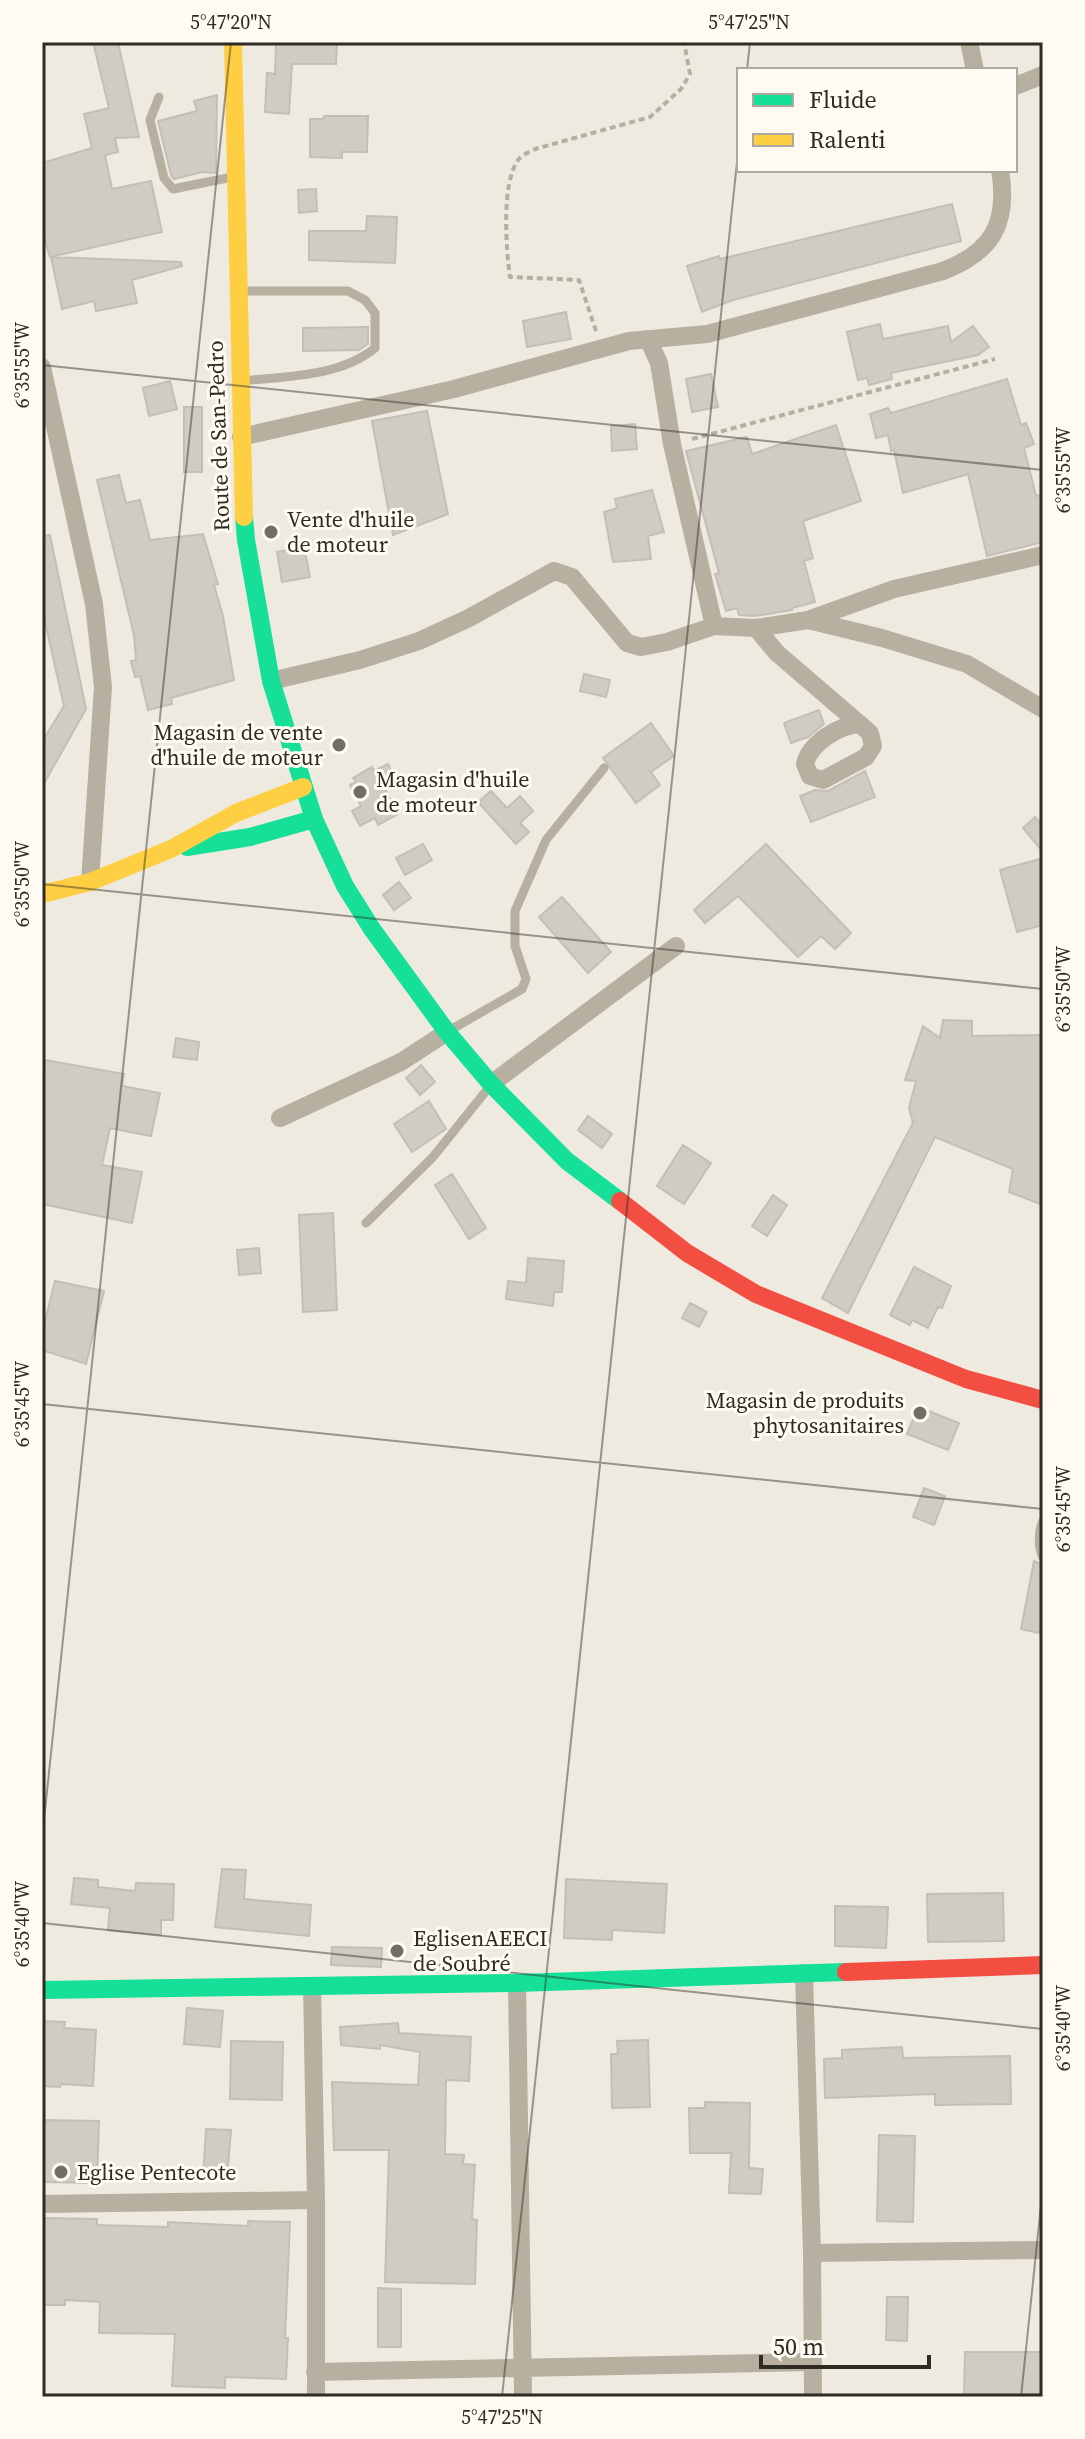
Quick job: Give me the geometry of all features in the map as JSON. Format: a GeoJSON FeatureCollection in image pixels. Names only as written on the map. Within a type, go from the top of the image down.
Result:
{"type":"FeatureCollection","features":[{"type":"Feature","properties":{"kind":"main road","name":"Route de San-Pedro"},"geometry":{"type":"LineString","coordinates":[[233,42],[246,540],[271,681],[314,819],[352,897],[447,1032],[491,1084],[567,1161],[687,1253],[756,1294],[966,1379],[1043,1400]]}},
{"type":"Feature","properties":{"kind":"main road"},"geometry":{"type":"LineString","coordinates":[[42,894],[90,882],[171,849],[236,813],[303,787]]}},
{"type":"Feature","properties":{"kind":"main road"},"geometry":{"type":"LineString","coordinates":[[171,849],[250,837],[314,819]]}},
{"type":"Feature","properties":{"kind":"main road"},"geometry":{"type":"LineString","coordinates":[[42,1990],[517,1983],[1043,1965]]}},
{"type":"Feature","properties":{"kind":"street"},"geometry":{"type":"LineString","coordinates":[[969,42],[975,68]]}},
{"type":"Feature","properties":{"kind":"street"},"geometry":{"type":"LineString","coordinates":[[1017,85],[1043,75]]}},
{"type":"Feature","properties":{"kind":"street"},"geometry":{"type":"LineString","coordinates":[[241,437],[454,389],[595,349],[648,339],[707,334],[961,264],[990,242],[1000,215],[1000,172]]}},
{"type":"Feature","properties":{"kind":"street"},"geometry":{"type":"LineString","coordinates":[[648,339],[659,363],[672,444],[714,626]]}},
{"type":"Feature","properties":{"kind":"street"},"geometry":{"type":"LineString","coordinates":[[42,367],[94,604],[103,687],[90,882]]}},
{"type":"Feature","properties":{"kind":"street"},"geometry":{"type":"LineString","coordinates":[[271,681],[360,660],[419,641],[469,618],[554,571],[572,577],[619,634],[634,646],[667,642],[714,626],[756,628],[808,620],[894,589],[1043,555]]}},
{"type":"Feature","properties":{"kind":"street"},"geometry":{"type":"LineString","coordinates":[[808,620],[967,664],[1043,709]]}},
{"type":"Feature","properties":{"kind":"street"},"geometry":{"type":"LineString","coordinates":[[756,628],[777,653],[860,724]]}},
{"type":"Feature","properties":{"kind":"street"},"geometry":{"type":"LineString","coordinates":[[491,1084],[676,946]]}},
{"type":"Feature","properties":{"kind":"street"},"geometry":{"type":"LineString","coordinates":[[280,1118],[401,1062],[447,1032]]}},
{"type":"Feature","properties":{"kind":"street"},"geometry":{"type":"LineString","coordinates":[[804,1973],[813,2397]]}},
{"type":"Feature","properties":{"kind":"street"},"geometry":{"type":"LineString","coordinates":[[517,1983],[523,2397]]}},
{"type":"Feature","properties":{"kind":"street"},"geometry":{"type":"LineString","coordinates":[[312,1986],[316,2397]]}},
{"type":"Feature","properties":{"kind":"street"},"geometry":{"type":"LineString","coordinates":[[42,2204],[316,2200]]}},
{"type":"Feature","properties":{"kind":"street"},"geometry":{"type":"LineString","coordinates":[[812,2253],[1043,2250]]}},
{"type":"Feature","properties":{"kind":"street"},"geometry":{"type":"LineString","coordinates":[[315,2372],[813,2362]]}},
{"type":"Feature","properties":{"kind":"lane"},"geometry":{"type":"LineString","coordinates":[[159,97],[150,120],[164,178],[173,189],[235,177]]}},
{"type":"Feature","properties":{"kind":"lane"},"geometry":{"type":"LineString","coordinates":[[238,291],[348,291],[365,300],[375,313],[375,348],[360,361],[319,372],[240,382]]}},
{"type":"Feature","properties":{"kind":"lane"},"geometry":{"type":"LineString","coordinates":[[447,1032],[522,989],[526,979],[515,946],[515,911],[546,840],[604,768]]}},
{"type":"Feature","properties":{"kind":"lane"},"geometry":{"type":"LineString","coordinates":[[366,1223],[433,1157],[491,1084]]}},
{"type":"Feature","properties":{"kind":"lane"},"geometry":{"type":"LineString","coordinates":[[1043,1521],[1040,1528],[1043,1558]]}},
{"type":"Feature","properties":{"kind":"path"},"geometry":{"type":"LineString","coordinates":[[595,349],[597,329],[579,280],[510,277],[504,236],[510,181],[519,159],[535,149],[650,117],[681,89],[690,74],[684,42]]}},
{"type":"Feature","properties":{"kind":"path"},"geometry":{"type":"LineString","coordinates":[[672,444],[995,359]]}},
{"type":"Feature","properties":{"kind":"building"},"geometry":{"type":"Polygon","coordinates":[[[93,42],[118,42],[139,137],[115,138],[118,152],[105,155],[112,189],[151,181],[162,232],[50,257],[42,231],[42,163],[92,148],[84,114],[109,108],[93,42]]]}},
{"type":"Feature","properties":{"kind":"building"},"geometry":{"type":"Polygon","coordinates":[[[276,42],[337,42],[336,64],[292,64],[289,114],[265,112],[267,73],[275,74],[276,42]]]}},
{"type":"Feature","properties":{"kind":"building"},"geometry":{"type":"Polygon","coordinates":[[[217,95],[216,173],[202,172],[174,179],[158,121],[197,111],[194,101],[217,95]]]}},
{"type":"Feature","properties":{"kind":"building"},"geometry":{"type":"Polygon","coordinates":[[[324,116],[368,116],[367,152],[342,152],[342,158],[310,157],[310,119],[323,119],[324,116]]]}},
{"type":"Feature","properties":{"kind":"building"},"geometry":{"type":"Polygon","coordinates":[[[316,189],[317,211],[299,213],[298,190],[316,189]]]}},
{"type":"Feature","properties":{"kind":"building"},"geometry":{"type":"Polygon","coordinates":[[[952,204],[961,241],[733,300],[702,312],[687,266],[719,256],[720,259],[952,204]]]}},
{"type":"Feature","properties":{"kind":"building"},"geometry":{"type":"Polygon","coordinates":[[[367,216],[397,217],[395,263],[309,260],[309,231],[366,231],[367,216]]]}},
{"type":"Feature","properties":{"kind":"building"},"geometry":{"type":"Polygon","coordinates":[[[51,257],[181,262],[182,266],[132,280],[137,303],[96,311],[94,301],[62,309],[51,257]]]}},
{"type":"Feature","properties":{"kind":"building"},"geometry":{"type":"Polygon","coordinates":[[[566,312],[571,339],[527,347],[523,321],[566,312]]]}},
{"type":"Feature","properties":{"kind":"building"},"geometry":{"type":"Polygon","coordinates":[[[880,324],[883,339],[948,326],[951,342],[973,326],[989,347],[978,355],[891,373],[892,379],[869,385],[867,378],[858,380],[847,332],[880,324]]]}},
{"type":"Feature","properties":{"kind":"building"},"geometry":{"type":"Polygon","coordinates":[[[368,327],[368,344],[359,350],[303,351],[303,328],[368,327]]]}},
{"type":"Feature","properties":{"kind":"building"},"geometry":{"type":"Polygon","coordinates":[[[711,374],[718,407],[692,412],[686,379],[711,374]]]}},
{"type":"Feature","properties":{"kind":"building"},"geometry":{"type":"Polygon","coordinates":[[[1007,379],[1021,425],[1026,423],[1034,444],[1024,448],[1036,496],[1043,494],[1043,542],[987,556],[968,474],[903,493],[888,435],[876,438],[870,414],[888,408],[891,413],[1007,379]]]}},
{"type":"Feature","properties":{"kind":"building"},"geometry":{"type":"Polygon","coordinates":[[[170,381],[177,409],[149,416],[143,388],[170,381]]]}},
{"type":"Feature","properties":{"kind":"building"},"geometry":{"type":"Polygon","coordinates":[[[184,407],[202,407],[202,472],[184,472],[184,407]]]}},
{"type":"Feature","properties":{"kind":"building"},"geometry":{"type":"Polygon","coordinates":[[[427,411],[448,514],[393,535],[372,421],[427,411]]]}},
{"type":"Feature","properties":{"kind":"building"},"geometry":{"type":"Polygon","coordinates":[[[635,424],[637,449],[612,451],[611,426],[635,424]]]}},
{"type":"Feature","properties":{"kind":"building"},"geometry":{"type":"Polygon","coordinates":[[[836,425],[861,501],[803,521],[813,558],[804,561],[815,602],[792,610],[755,616],[739,615],[737,608],[726,611],[715,574],[719,573],[686,451],[747,437],[752,454],[836,425]]]}},
{"type":"Feature","properties":{"kind":"building"},"geometry":{"type":"Polygon","coordinates":[[[119,475],[126,503],[140,500],[150,540],[203,534],[218,584],[214,585],[223,616],[234,680],[171,698],[172,704],[148,710],[140,676],[135,677],[131,661],[136,660],[134,635],[97,480],[119,475]]]}},
{"type":"Feature","properties":{"kind":"building"},"geometry":{"type":"Polygon","coordinates":[[[652,490],[664,532],[648,536],[651,559],[613,562],[604,512],[617,508],[615,499],[652,490]]]}},
{"type":"Feature","properties":{"kind":"building"},"geometry":{"type":"Polygon","coordinates":[[[50,535],[86,709],[42,787],[42,742],[64,706],[42,609],[42,536],[50,535]]]}},
{"type":"Feature","properties":{"kind":"building"},"geometry":{"type":"Polygon","coordinates":[[[304,546],[310,577],[282,582],[277,552],[304,546]]]}},
{"type":"Feature","properties":{"kind":"building"},"geometry":{"type":"Polygon","coordinates":[[[584,674],[610,680],[606,697],[580,691],[584,674]]]}},
{"type":"Feature","properties":{"kind":"building"},"geometry":{"type":"Polygon","coordinates":[[[819,710],[824,724],[808,737],[791,743],[784,723],[819,710]]]}},
{"type":"Feature","properties":{"kind":"building"},"geometry":{"type":"Polygon","coordinates":[[[651,723],[674,756],[651,772],[660,785],[636,803],[603,758],[651,723]]]}},
{"type":"Feature","properties":{"kind":"building"},"geometry":{"type":"Polygon","coordinates":[[[388,764],[397,783],[385,789],[398,814],[378,825],[375,818],[360,826],[352,811],[361,806],[350,785],[356,782],[353,778],[372,767],[374,771],[388,764]]]}},
{"type":"Feature","properties":{"kind":"building"},"geometry":{"type":"Polygon","coordinates":[[[865,771],[875,797],[811,822],[800,796],[815,790],[828,791],[865,771]]]}},
{"type":"Feature","properties":{"kind":"building"},"geometry":{"type":"Polygon","coordinates":[[[491,791],[507,808],[520,796],[533,811],[520,823],[529,832],[516,844],[478,802],[491,791]]]}},
{"type":"Feature","properties":{"kind":"building"},"geometry":{"type":"Polygon","coordinates":[[[1035,817],[1043,826],[1043,852],[1023,828],[1035,817]]]}},
{"type":"Feature","properties":{"kind":"building"},"geometry":{"type":"Polygon","coordinates":[[[423,844],[432,860],[405,875],[396,858],[423,844]]]}},
{"type":"Feature","properties":{"kind":"building"},"geometry":{"type":"Polygon","coordinates":[[[766,844],[851,933],[835,949],[821,936],[798,957],[738,896],[705,923],[694,910],[766,844]]]}},
{"type":"Feature","properties":{"kind":"building"},"geometry":{"type":"Polygon","coordinates":[[[1043,858],[1043,925],[1017,932],[1000,870],[1043,858]]]}},
{"type":"Feature","properties":{"kind":"building"},"geometry":{"type":"Polygon","coordinates":[[[399,882],[411,898],[394,910],[383,895],[399,882]]]}},
{"type":"Feature","properties":{"kind":"building"},"geometry":{"type":"Polygon","coordinates":[[[562,897],[611,952],[588,973],[539,917],[562,897]]]}},
{"type":"Feature","properties":{"kind":"building"},"geometry":{"type":"Polygon","coordinates":[[[943,1020],[972,1021],[972,1036],[1043,1035],[1043,1205],[1009,1192],[1013,1169],[935,1137],[848,1313],[822,1298],[913,1123],[909,1108],[916,1081],[905,1080],[923,1026],[940,1038],[943,1020]]]}},
{"type":"Feature","properties":{"kind":"building"},"geometry":{"type":"Polygon","coordinates":[[[176,1038],[199,1042],[197,1060],[173,1057],[176,1038]]]}},
{"type":"Feature","properties":{"kind":"building"},"geometry":{"type":"Polygon","coordinates":[[[45,1060],[124,1074],[122,1086],[160,1093],[151,1136],[110,1128],[102,1165],[142,1172],[132,1223],[42,1204],[42,1076],[45,1060]]]}},
{"type":"Feature","properties":{"kind":"building"},"geometry":{"type":"Polygon","coordinates":[[[421,1065],[435,1082],[420,1095],[406,1078],[421,1065]]]}},
{"type":"Feature","properties":{"kind":"building"},"geometry":{"type":"Polygon","coordinates":[[[429,1101],[446,1129],[412,1152],[394,1124],[429,1101]]]}},
{"type":"Feature","properties":{"kind":"building"},"geometry":{"type":"Polygon","coordinates":[[[588,1116],[612,1134],[602,1148],[578,1130],[588,1116]]]}},
{"type":"Feature","properties":{"kind":"building"},"geometry":{"type":"Polygon","coordinates":[[[683,1145],[711,1163],[684,1204],[657,1186],[683,1145]]]}},
{"type":"Feature","properties":{"kind":"building"},"geometry":{"type":"Polygon","coordinates":[[[452,1174],[486,1228],[469,1239],[435,1185],[452,1174]]]}},
{"type":"Feature","properties":{"kind":"building"},"geometry":{"type":"Polygon","coordinates":[[[773,1195],[787,1205],[767,1236],[752,1226],[773,1195]]]}},
{"type":"Feature","properties":{"kind":"building"},"geometry":{"type":"Polygon","coordinates":[[[333,1213],[337,1310],[303,1312],[299,1215],[333,1213]]]}},
{"type":"Feature","properties":{"kind":"building"},"geometry":{"type":"Polygon","coordinates":[[[259,1248],[261,1273],[239,1275],[237,1250],[259,1248]]]}},
{"type":"Feature","properties":{"kind":"building"},"geometry":{"type":"Polygon","coordinates":[[[528,1258],[564,1261],[562,1292],[554,1292],[553,1306],[506,1299],[508,1281],[526,1283],[528,1258]]]}},
{"type":"Feature","properties":{"kind":"building"},"geometry":{"type":"Polygon","coordinates":[[[914,1267],[951,1286],[942,1308],[938,1307],[928,1328],[912,1320],[910,1325],[890,1315],[914,1267]]]}},
{"type":"Feature","properties":{"kind":"building"},"geometry":{"type":"Polygon","coordinates":[[[55,1281],[104,1291],[86,1364],[42,1350],[42,1333],[55,1281]]]}},
{"type":"Feature","properties":{"kind":"building"},"geometry":{"type":"Polygon","coordinates":[[[690,1303],[707,1312],[699,1327],[682,1318],[690,1303]]]}},
{"type":"Feature","properties":{"kind":"building"},"geometry":{"type":"Polygon","coordinates":[[[918,1407],[959,1423],[948,1450],[907,1434],[918,1407]]]}},
{"type":"Feature","properties":{"kind":"building"},"geometry":{"type":"Polygon","coordinates":[[[924,1488],[945,1496],[934,1525],[913,1517],[924,1488]]]}},
{"type":"Feature","properties":{"kind":"building"},"geometry":{"type":"Polygon","coordinates":[[[1034,1561],[1043,1565],[1043,1612],[1039,1633],[1021,1629],[1034,1561]]]}},
{"type":"Feature","properties":{"kind":"building"},"geometry":{"type":"Polygon","coordinates":[[[222,1869],[246,1870],[244,1899],[311,1905],[309,1936],[215,1927],[222,1869]]]}},
{"type":"Feature","properties":{"kind":"building"},"geometry":{"type":"Polygon","coordinates":[[[74,1878],[98,1880],[98,1887],[135,1891],[136,1883],[174,1884],[173,1920],[161,1920],[161,1935],[108,1930],[110,1908],[71,1904],[74,1878]]]}},
{"type":"Feature","properties":{"kind":"building"},"geometry":{"type":"Polygon","coordinates":[[[566,1879],[667,1884],[664,1933],[612,1930],[612,1940],[564,1938],[566,1879]]]}},
{"type":"Feature","properties":{"kind":"building"},"geometry":{"type":"Polygon","coordinates":[[[1003,1893],[1004,1941],[928,1942],[927,1894],[1003,1893]]]}},
{"type":"Feature","properties":{"kind":"building"},"geometry":{"type":"Polygon","coordinates":[[[835,1906],[888,1907],[886,1948],[835,1946],[835,1906]]]}},
{"type":"Feature","properties":{"kind":"building"},"geometry":{"type":"Polygon","coordinates":[[[332,1947],[382,1948],[381,1967],[331,1965],[332,1947]]]}},
{"type":"Feature","properties":{"kind":"building"},"geometry":{"type":"Polygon","coordinates":[[[187,2008],[223,2011],[220,2047],[184,2044],[187,2008]]]}},
{"type":"Feature","properties":{"kind":"building"},"geometry":{"type":"Polygon","coordinates":[[[42,2021],[65,2022],[64,2028],[96,2030],[93,2086],[42,2086],[42,2021]]]}},
{"type":"Feature","properties":{"kind":"building"},"geometry":{"type":"Polygon","coordinates":[[[398,2023],[399,2033],[471,2037],[469,2081],[446,2080],[445,2154],[464,2155],[463,2164],[475,2165],[472,2219],[477,2220],[475,2284],[385,2282],[389,2150],[334,2150],[332,2082],[418,2085],[420,2052],[380,2045],[380,2049],[341,2045],[340,2027],[398,2023]]]}},
{"type":"Feature","properties":{"kind":"building"},"geometry":{"type":"Polygon","coordinates":[[[648,2040],[650,2107],[612,2108],[611,2054],[618,2054],[617,2041],[648,2040]]]}},
{"type":"Feature","properties":{"kind":"building"},"geometry":{"type":"Polygon","coordinates":[[[231,2041],[283,2042],[282,2100],[230,2099],[231,2041]]]}},
{"type":"Feature","properties":{"kind":"building"},"geometry":{"type":"Polygon","coordinates":[[[902,2047],[903,2058],[1010,2056],[1011,2104],[935,2105],[935,2094],[825,2098],[824,2059],[842,2058],[842,2050],[902,2047]]]}},
{"type":"Feature","properties":{"kind":"building"},"geometry":{"type":"Polygon","coordinates":[[[705,2102],[750,2103],[749,2168],[763,2169],[761,2194],[729,2193],[731,2153],[690,2153],[689,2108],[705,2108],[705,2102]]]}},
{"type":"Feature","properties":{"kind":"building"},"geometry":{"type":"Polygon","coordinates":[[[42,2120],[99,2121],[97,2183],[42,2182],[42,2120]]]}},
{"type":"Feature","properties":{"kind":"building"},"geometry":{"type":"Polygon","coordinates":[[[206,2129],[231,2130],[227,2178],[203,2177],[206,2129]]]}},
{"type":"Feature","properties":{"kind":"building"},"geometry":{"type":"Polygon","coordinates":[[[879,2135],[915,2136],[913,2222],[877,2221],[879,2135]]]}},
{"type":"Feature","properties":{"kind":"building"},"geometry":{"type":"Polygon","coordinates":[[[42,2218],[97,2219],[97,2225],[168,2227],[168,2222],[248,2226],[248,2221],[290,2222],[286,2379],[225,2377],[225,2388],[172,2386],[175,2334],[99,2333],[100,2302],[65,2300],[65,2305],[42,2305],[42,2218]]]}},
{"type":"Feature","properties":{"kind":"building"},"geometry":{"type":"Polygon","coordinates":[[[378,2288],[401,2289],[401,2347],[378,2347],[378,2288]]]}},
{"type":"Feature","properties":{"kind":"building"},"geometry":{"type":"Polygon","coordinates":[[[887,2297],[908,2297],[907,2341],[886,2340],[887,2297]]]}},
{"type":"Feature","properties":{"kind":"building"},"geometry":{"type":"Polygon","coordinates":[[[965,2352],[1043,2352],[1043,2397],[964,2397],[965,2352]]]}},
{"type":"Feature","properties":{"kind":"traffic: fast"},"geometry":{"type":"LineString","coordinates":[[244,517],[271,681],[314,819],[345,886],[372,929],[447,1032],[491,1084],[567,1161],[620,1201]]}},
{"type":"Feature","properties":{"kind":"traffic: fast"},"geometry":{"type":"LineString","coordinates":[[187,847],[250,837],[314,819]]}},
{"type":"Feature","properties":{"kind":"traffic: fast"},"geometry":{"type":"LineString","coordinates":[[42,1990],[517,1983],[846,1972]]}},
{"type":"Feature","properties":{"kind":"traffic: slow"},"geometry":{"type":"LineString","coordinates":[[233,42],[244,517]]}},
{"type":"Feature","properties":{"kind":"traffic: slow"},"geometry":{"type":"LineString","coordinates":[[42,894],[90,882],[171,849],[236,813],[303,787]]}},
{"type":"Feature","properties":{"kind":"traffic: jam"},"geometry":{"type":"LineString","coordinates":[[620,1201],[687,1253],[756,1294],[966,1379],[1043,1400]]}},
{"type":"Feature","properties":{"kind":"traffic: jam"},"geometry":{"type":"LineString","coordinates":[[846,1972],[1043,1965]]}},
{"type":"Feature","properties":{"kind":"place","name":"Vente d'huile de moteur"},"geometry":{"type":"Point","coordinates":[271,532]}},
{"type":"Feature","properties":{"kind":"place","name":"Magasin de vente d'huile de moteur"},"geometry":{"type":"Point","coordinates":[339,745]}},
{"type":"Feature","properties":{"kind":"place","name":"Magasin d'huile de moteur"},"geometry":{"type":"Point","coordinates":[360,792]}},
{"type":"Feature","properties":{"kind":"place","name":"Magasin de produits phytosanitaires"},"geometry":{"type":"Point","coordinates":[920,1413]}},
{"type":"Feature","properties":{"kind":"place","name":"EglisenAEECI de Soubré"},"geometry":{"type":"Point","coordinates":[397,1951]}},
{"type":"Feature","properties":{"kind":"place","name":"Eglise Pentecote"},"geometry":{"type":"Point","coordinates":[61,2172]}}]}
